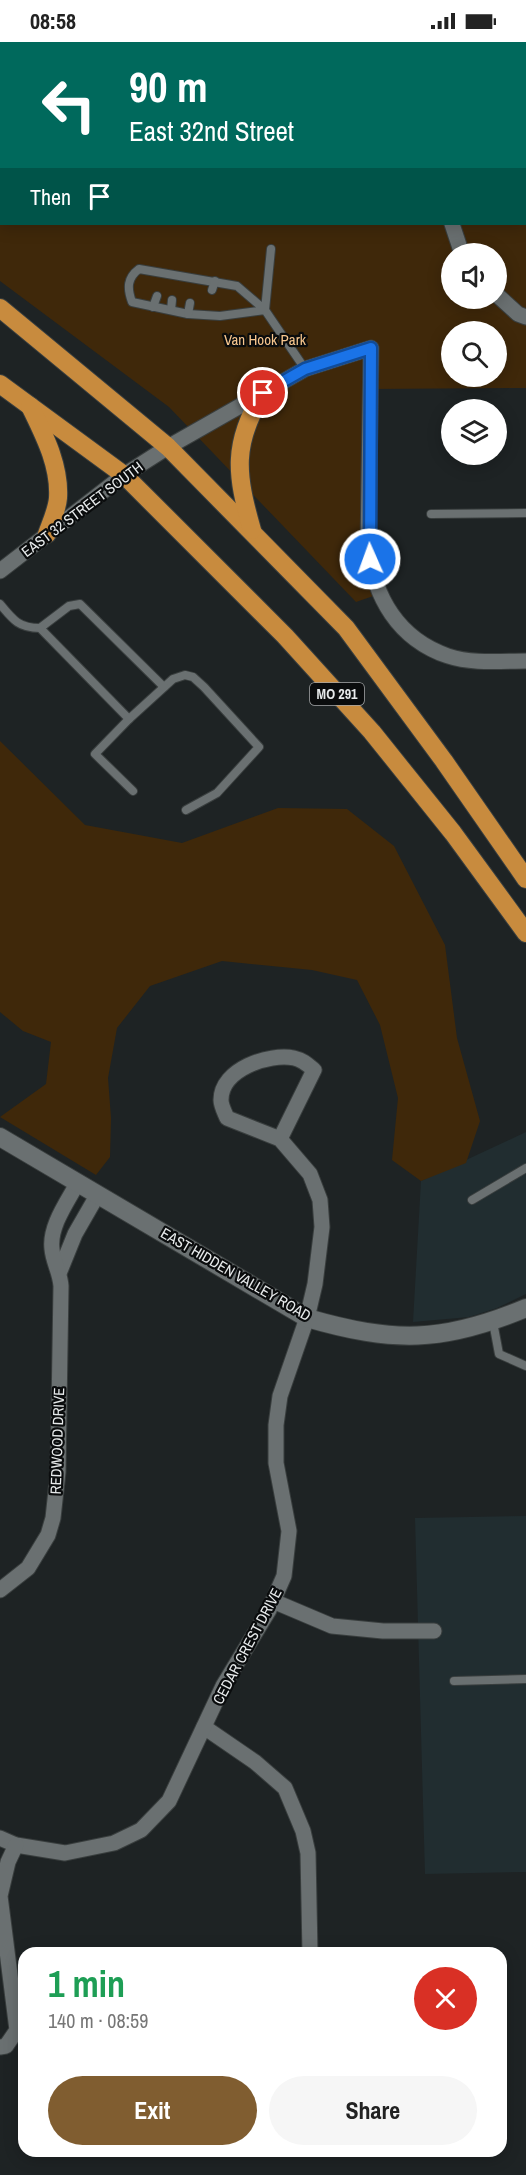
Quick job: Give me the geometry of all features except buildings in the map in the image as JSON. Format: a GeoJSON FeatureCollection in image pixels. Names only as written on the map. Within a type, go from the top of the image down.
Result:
{"type":"FeatureCollection","features":[{"type":"Feature","properties":{"kind":"highway","name":"MO 291"},"geometry":{"type":"LineString","coordinates":[[0,308],[168,447],[346,628],[444,761],[526,879]]}},
{"type":"Feature","properties":{"kind":"highway","name":"MO 291"},"geometry":{"type":"LineString","coordinates":[[0,384],[124,475],[285,636],[372,732],[453,833],[526,933]]}},
{"type":"Feature","properties":{"kind":"highway"},"geometry":{"type":"LineString","coordinates":[[253,532],[240,489],[239,461],[244,431],[263,393]]}},
{"type":"Feature","properties":{"kind":"highway"},"geometry":{"type":"LineString","coordinates":[[29,404],[48,443],[57,476],[58,500],[47,534]]}},
{"type":"Feature","properties":{"kind":"main road","name":"EAST HIDDEN VALLEY ROAD"},"geometry":{"type":"LineString","coordinates":[[0,1137],[307,1318],[358,1332],[405,1337],[455,1333],[493,1322],[526,1308]]}},
{"type":"Feature","properties":{"kind":"street"},"geometry":{"type":"LineString","coordinates":[[452,225],[458,243]]}},
{"type":"Feature","properties":{"kind":"street"},"geometry":{"type":"LineString","coordinates":[[507,304],[526,317]]}},
{"type":"Feature","properties":{"kind":"street","name":"EAST 32 STREET SOUTH"},"geometry":{"type":"LineString","coordinates":[[0,571],[124,475],[168,447],[305,369],[371,348],[368,547],[371,571],[379,594],[391,615],[408,633],[427,646],[449,656],[480,661],[526,661]]}},
{"type":"Feature","properties":{"kind":"street"},"geometry":{"type":"LineString","coordinates":[[292,1058],[304,1061],[314,1070],[279,1139],[227,1118],[221,1101],[225,1086],[235,1073],[268,1059],[292,1058]]}},
{"type":"Feature","properties":{"kind":"street","name":"CEDAR CREST DRIVE"},"geometry":{"type":"LineString","coordinates":[[0,1838],[16,1845],[65,1853],[114,1843],[141,1830],[169,1801],[240,1655],[273,1601],[284,1576],[290,1532],[276,1463],[276,1425],[280,1396],[307,1318],[315,1284],[320,1238],[320,1200],[310,1174],[279,1139]]}},
{"type":"Feature","properties":{"kind":"street","name":"REDWOOD DRIVE"},"geometry":{"type":"LineString","coordinates":[[0,1590],[27,1568],[48,1535],[53,1518],[58,1472],[60,1271],[51,1247],[52,1235],[78,1182]]}},
{"type":"Feature","properties":{"kind":"street","name":"REDWOOD DRIVE"},"geometry":{"type":"LineString","coordinates":[[60,1271],[75,1234],[98,1194]]}},
{"type":"Feature","properties":{"kind":"street"},"geometry":{"type":"LineString","coordinates":[[273,1601],[332,1626],[383,1631],[434,1631]]}},
{"type":"Feature","properties":{"kind":"street"},"geometry":{"type":"LineString","coordinates":[[204,1727],[247,1756],[285,1788],[303,1831],[308,1853],[310,1947]]}},
{"type":"Feature","properties":{"kind":"street"},"geometry":{"type":"LineString","coordinates":[[3,2046],[17,2030],[0,1896],[8,1862],[16,1845]]}},
{"type":"Feature","properties":{"kind":"lane"},"geometry":{"type":"LineString","coordinates":[[265,310],[271,249]]}},
{"type":"Feature","properties":{"kind":"lane"},"geometry":{"type":"LineString","coordinates":[[265,310],[220,316],[188,314],[132,302],[127,290],[131,275],[139,269],[163,271],[237,286],[265,310],[305,369]]}},
{"type":"Feature","properties":{"kind":"lane"},"geometry":{"type":"LineString","coordinates":[[160,281],[163,271]]}},
{"type":"Feature","properties":{"kind":"lane"},"geometry":{"type":"LineString","coordinates":[[175,283],[177,274]]}},
{"type":"Feature","properties":{"kind":"lane"},"geometry":{"type":"LineString","coordinates":[[193,287],[195,278]]}},
{"type":"Feature","properties":{"kind":"lane"},"geometry":{"type":"LineString","coordinates":[[212,290],[215,281]]}},
{"type":"Feature","properties":{"kind":"lane"},"geometry":{"type":"LineString","coordinates":[[153,307],[157,296]]}},
{"type":"Feature","properties":{"kind":"lane"},"geometry":{"type":"LineString","coordinates":[[171,310],[172,300]]}},
{"type":"Feature","properties":{"kind":"lane"},"geometry":{"type":"LineString","coordinates":[[188,314],[190,303]]}},
{"type":"Feature","properties":{"kind":"lane"},"geometry":{"type":"LineString","coordinates":[[206,315],[208,306]]}},
{"type":"Feature","properties":{"kind":"lane"},"geometry":{"type":"LineString","coordinates":[[431,514],[526,513]]}},
{"type":"Feature","properties":{"kind":"lane"},"geometry":{"type":"LineString","coordinates":[[0,604],[15,624],[26,628],[40,628],[69,606],[80,604],[164,687]]}},
{"type":"Feature","properties":{"kind":"lane"},"geometry":{"type":"LineString","coordinates":[[40,628],[129,719]]}},
{"type":"Feature","properties":{"kind":"lane"},"geometry":{"type":"LineString","coordinates":[[133,791],[95,753],[173,679],[185,675],[193,677],[259,747],[218,793],[186,810]]}},
{"type":"Feature","properties":{"kind":"lane"},"geometry":{"type":"LineString","coordinates":[[472,1200],[526,1168]]}},
{"type":"Feature","properties":{"kind":"lane"},"geometry":{"type":"LineString","coordinates":[[493,1322],[499,1354],[526,1365]]}},
{"type":"Feature","properties":{"kind":"lane"},"geometry":{"type":"LineString","coordinates":[[453,1681],[526,1679]]}},
{"type":"Feature","properties":{"kind":"shaded area"},"geometry":{"type":"Polygon","coordinates":[[[526,1132],[526,1294],[497,1308],[469,1317],[413,1322],[421,1181],[526,1132]]]}},
{"type":"Feature","properties":{"kind":"shaded area"},"geometry":{"type":"Polygon","coordinates":[[[526,1516],[526,1872],[425,1874],[415,1518],[526,1516]]]}},
{"type":"Feature","properties":{"kind":"green space","name":"Van Hook Park"},"geometry":{"type":"Polygon","coordinates":[[[0,225],[526,225],[526,388],[370,389],[368,547],[379,594],[356,602],[169,407],[0,281],[0,225]]]}},
{"type":"Feature","properties":{"kind":"green space"},"geometry":{"type":"Polygon","coordinates":[[[0,741],[85,825],[182,843],[278,808],[347,809],[394,846],[445,945],[457,1038],[480,1121],[466,1163],[421,1181],[392,1160],[398,1098],[380,1025],[357,980],[312,970],[222,961],[150,986],[117,1028],[108,1078],[111,1118],[110,1157],[96,1175],[0,1117],[46,1084],[51,1042],[23,1031],[0,1012],[0,741]]]}},
{"type":"Feature","properties":{"kind":"route"},"geometry":{"type":"LineString","coordinates":[[263,393],[305,369],[371,348],[368,547],[370,559]]}}]}
